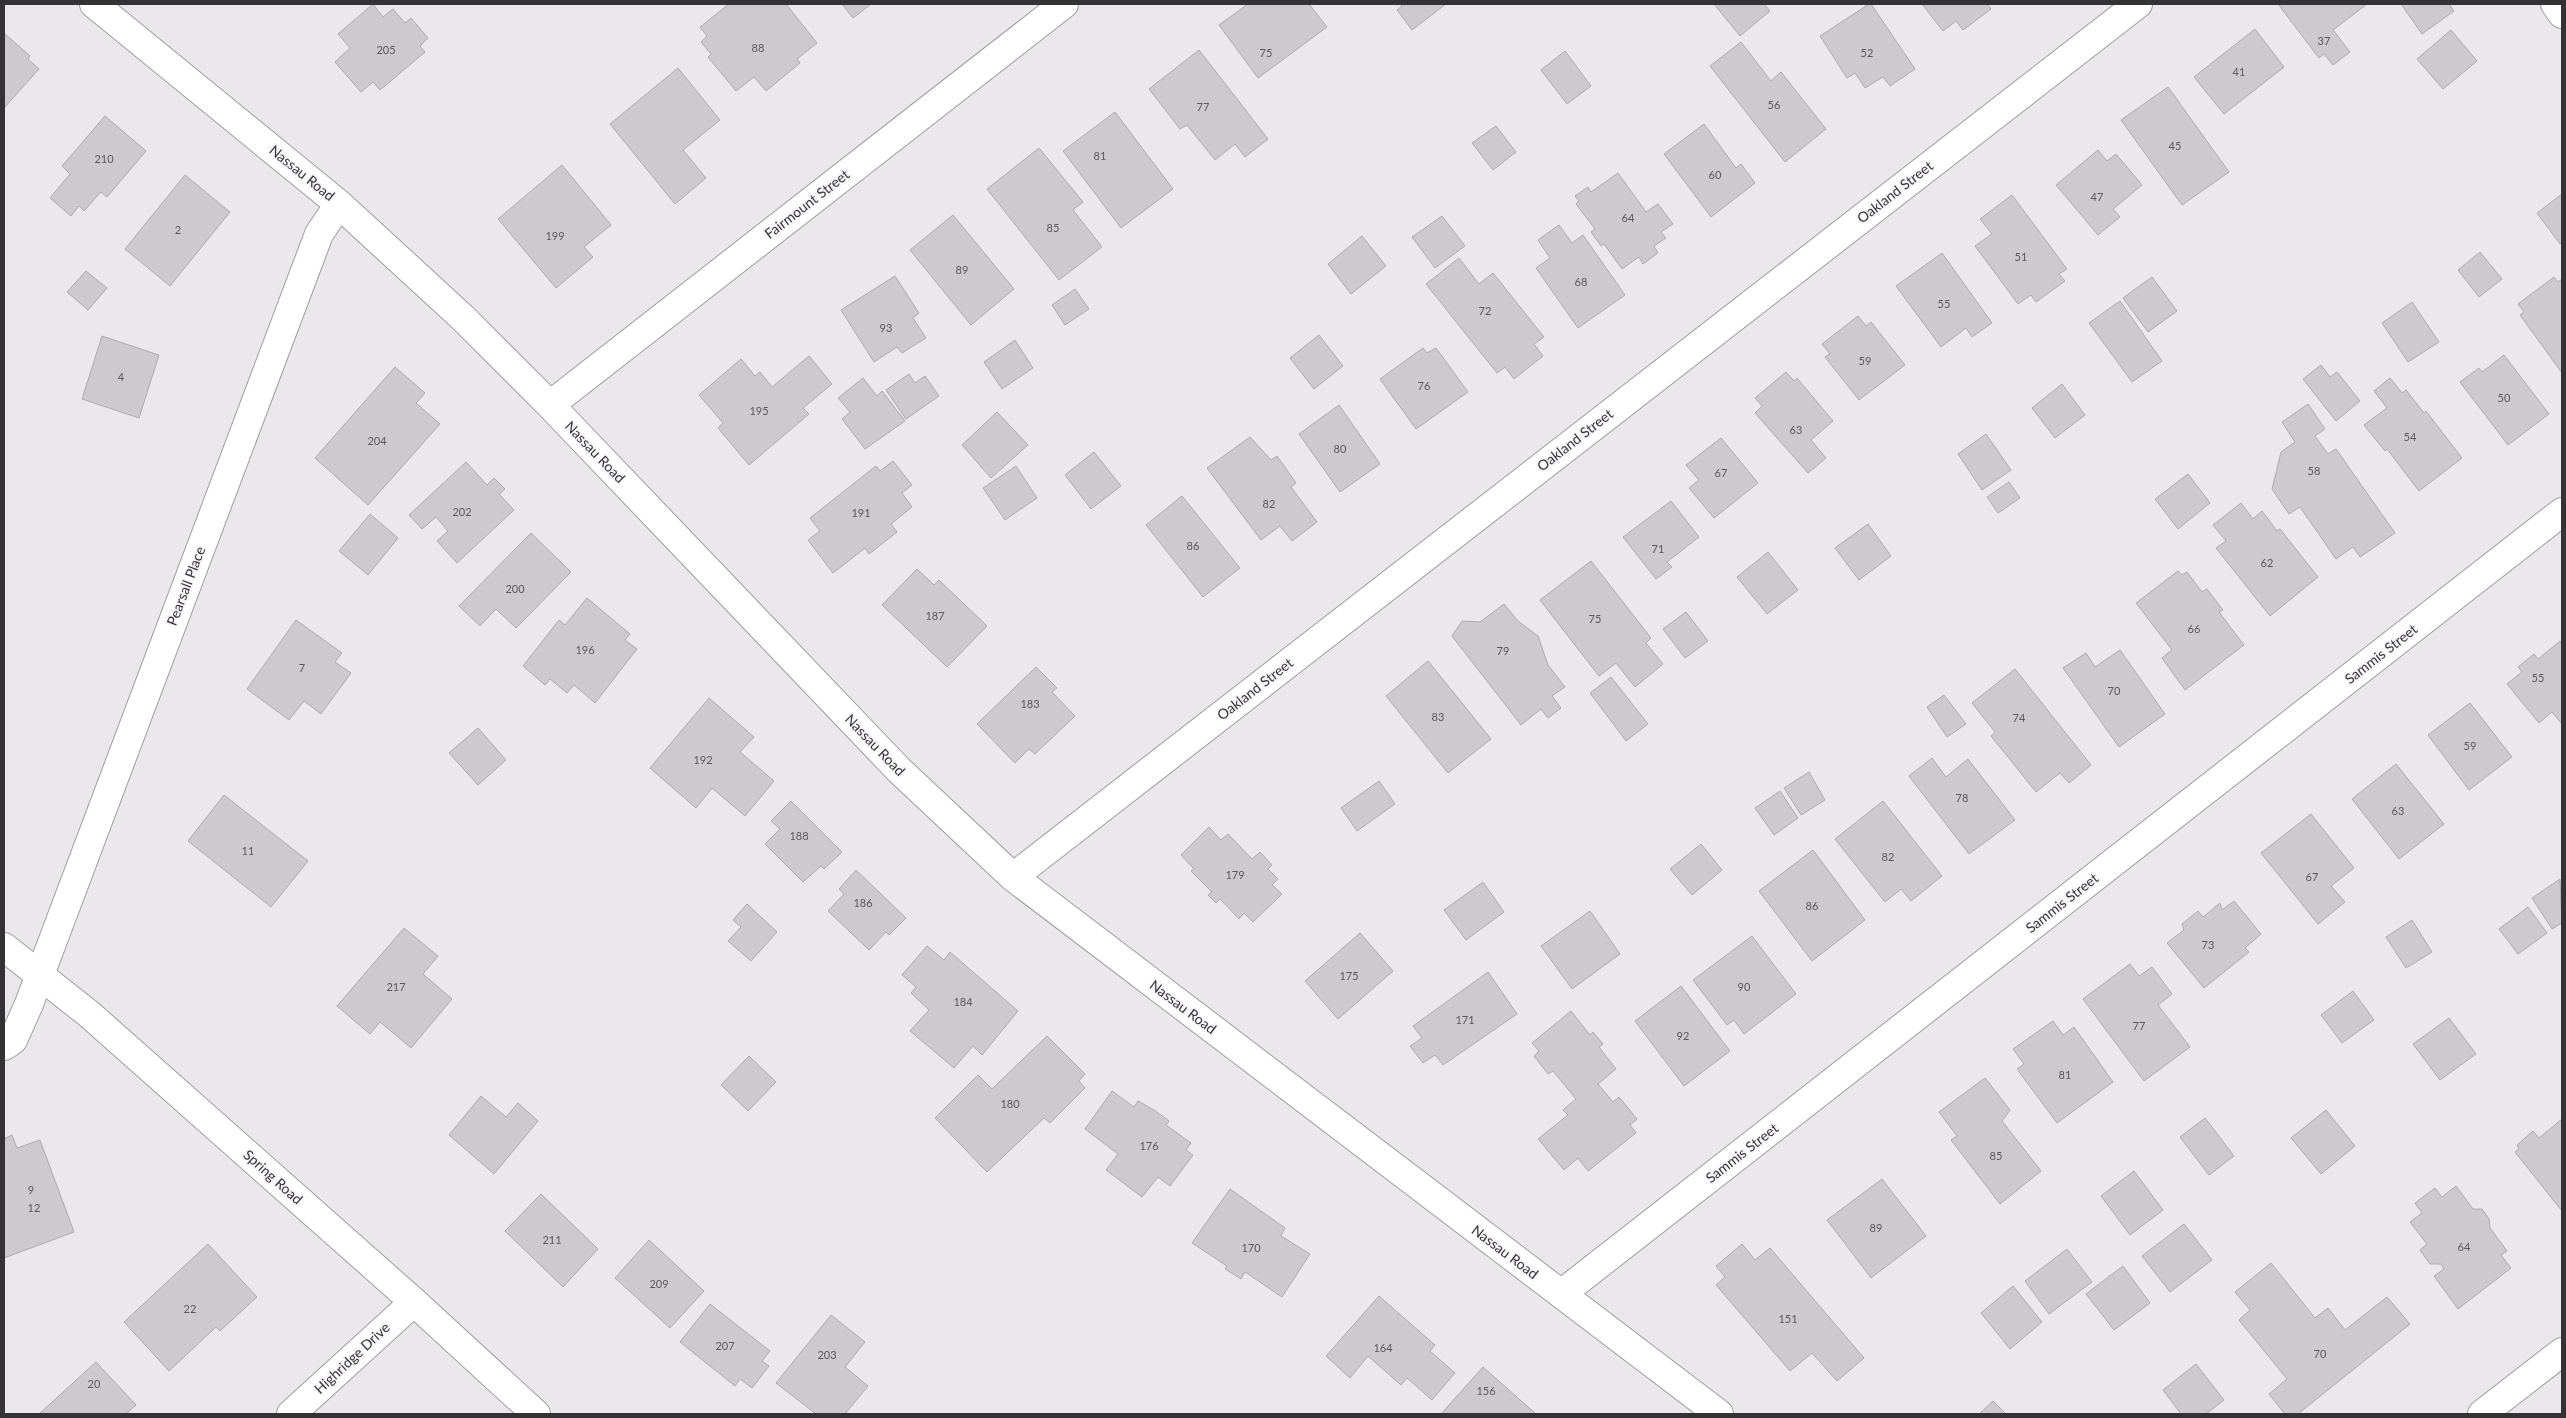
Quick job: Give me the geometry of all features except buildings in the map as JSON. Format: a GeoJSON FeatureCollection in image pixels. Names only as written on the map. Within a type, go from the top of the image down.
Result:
{"type":"FeatureCollection","features":[{"type":"Feature","properties":{"kind":"street","name":"Nassau Road"},"geometry":{"type":"LineString","coordinates":[[94,4],[339,204],[463,318],[550,405],[898,770],[1013,877],[1719,1414]]}},
{"type":"Feature","properties":{"kind":"street","name":"Fairmount Street"},"geometry":{"type":"LineString","coordinates":[[550,405],[1064,4]]}},
{"type":"Feature","properties":{"kind":"street","name":"Oakland Street"},"geometry":{"type":"LineString","coordinates":[[1013,877],[2138,4]]}},
{"type":"Feature","properties":{"kind":"street"},"geometry":{"type":"LineString","coordinates":[[2554,4],[2562,14]]}},
{"type":"Feature","properties":{"kind":"street","name":"Pearsall Place"},"geometry":{"type":"LineString","coordinates":[[4,1046],[13,1040],[29,1004],[39,973],[319,234],[339,204]]}},
{"type":"Feature","properties":{"kind":"street","name":"Sammis Street"},"geometry":{"type":"LineString","coordinates":[[1561,1294],[2562,512]]}},
{"type":"Feature","properties":{"kind":"street","name":"Spring Road"},"geometry":{"type":"LineString","coordinates":[[4,947],[89,1014],[414,1302],[536,1414]]}},
{"type":"Feature","properties":{"kind":"street","name":"Highridge Drive"},"geometry":{"type":"LineString","coordinates":[[291,1414],[414,1302]]}},
{"type":"Feature","properties":{"kind":"street"},"geometry":{"type":"LineString","coordinates":[[2482,1414],[2562,1352]]}}]}
